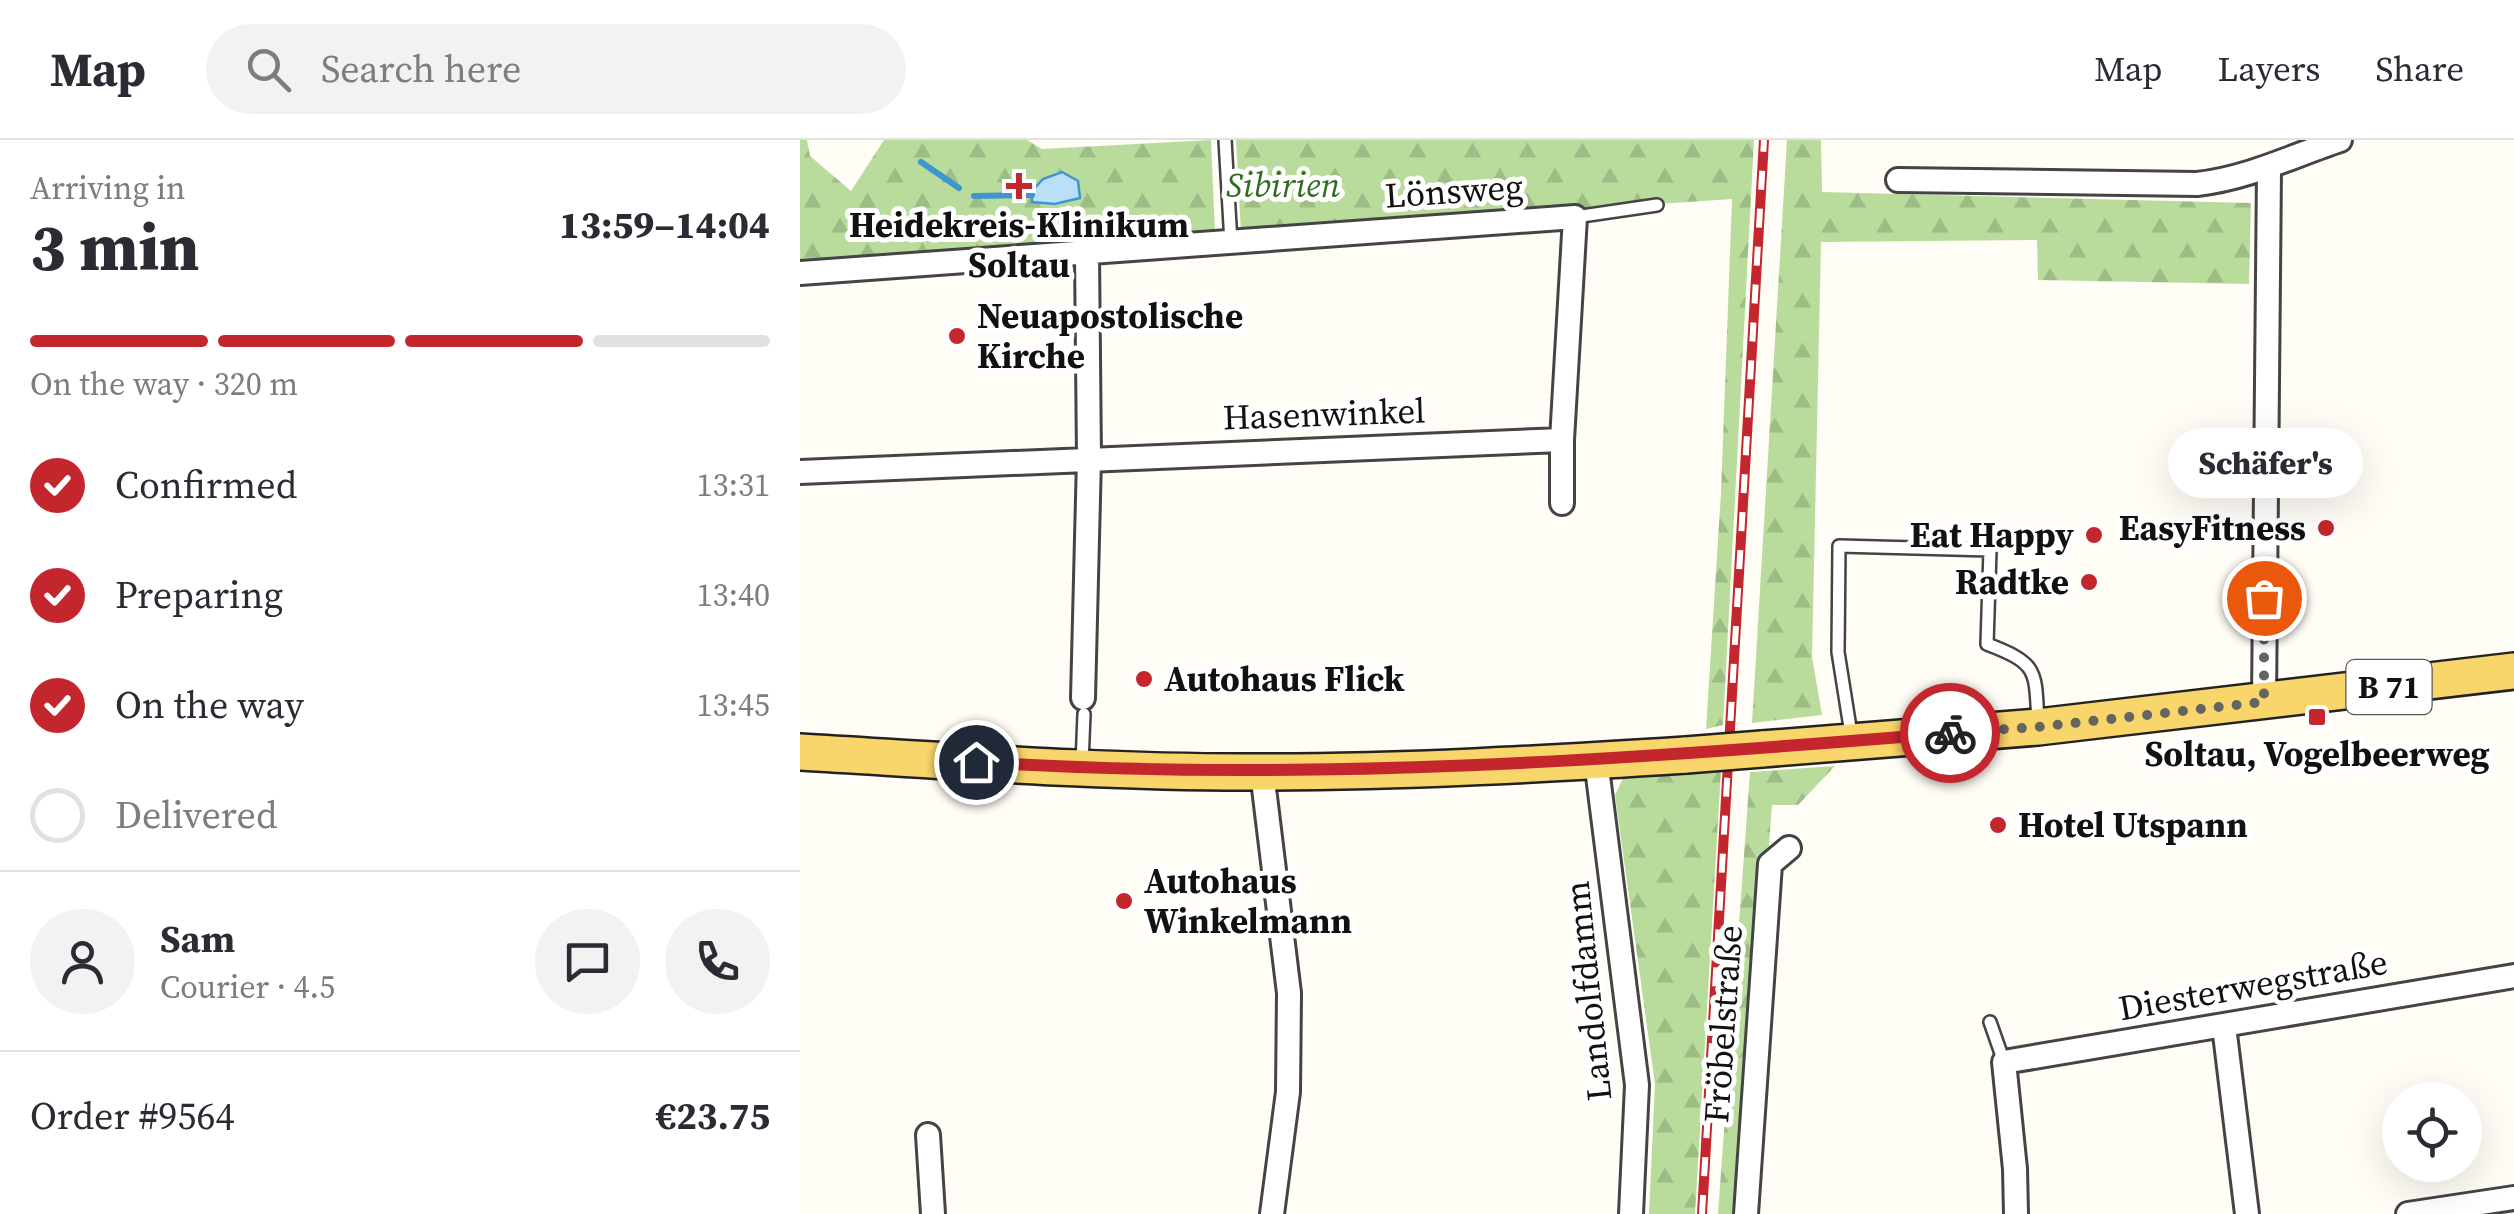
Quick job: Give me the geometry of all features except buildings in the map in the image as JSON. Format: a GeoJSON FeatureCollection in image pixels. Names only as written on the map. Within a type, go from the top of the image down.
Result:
{"type":"FeatureCollection","features":[{"type":"Feature","properties":{"kind":"main road","name":"B 71"},"geometry":{"type":"LineString","coordinates":[[800,752],[1082,768],[1262,772],[1596,760],[2038,727],[2514,671]]}},
{"type":"Feature","properties":{"kind":"street"},"geometry":{"type":"LineString","coordinates":[[1898,180],[2197,184],[2269,169],[2340,140]]}},
{"type":"Feature","properties":{"kind":"street"},"geometry":{"type":"LineString","coordinates":[[2264,702],[2269,169]]}},
{"type":"Feature","properties":{"kind":"street","name":"Lönsweg"},"geometry":{"type":"LineString","coordinates":[[800,273],[1575,217]]}},
{"type":"Feature","properties":{"kind":"street"},"geometry":{"type":"LineString","coordinates":[[1562,503],[1575,217]]}},
{"type":"Feature","properties":{"kind":"street"},"geometry":{"type":"LineString","coordinates":[[1083,706],[1089,458],[1088,254]]}},
{"type":"Feature","properties":{"kind":"street","name":"Hasenwinkel"},"geometry":{"type":"LineString","coordinates":[[800,472],[1562,440]]}},
{"type":"Feature","properties":{"kind":"street","name":"Landolfdamm"},"geometry":{"type":"LineString","coordinates":[[1596,760],[1638,1084],[1631,1214]]}},
{"type":"Feature","properties":{"kind":"street"},"geometry":{"type":"LineString","coordinates":[[1262,772],[1289,993],[1288,1092],[1272,1214]]}},
{"type":"Feature","properties":{"kind":"street","name":"Fröbelstraße"},"geometry":{"type":"LineString","coordinates":[[1746,1214],[1770,864],[1788,848]]}},
{"type":"Feature","properties":{"kind":"street","name":"Diesterwegstraße"},"geometry":{"type":"LineString","coordinates":[[2004,1062],[2514,976]]}},
{"type":"Feature","properties":{"kind":"street"},"geometry":{"type":"LineString","coordinates":[[2224,1026],[2248,1214]]}},
{"type":"Feature","properties":{"kind":"street"},"geometry":{"type":"LineString","coordinates":[[2004,1062],[2016,1214]]}},
{"type":"Feature","properties":{"kind":"street"},"geometry":{"type":"LineString","coordinates":[[928,1135],[934,1214]]}},
{"type":"Feature","properties":{"kind":"street"},"geometry":{"type":"LineString","coordinates":[[2408,1214],[2514,1198]]}},
{"type":"Feature","properties":{"kind":"lane"},"geometry":{"type":"LineString","coordinates":[[1225,140],[1230,243]]}},
{"type":"Feature","properties":{"kind":"lane"},"geometry":{"type":"LineString","coordinates":[[1575,217],[1657,204]]}},
{"type":"Feature","properties":{"kind":"lane"},"geometry":{"type":"LineString","coordinates":[[1852,741],[1838,652],[1839,546],[1990,550],[1986,644],[2011,653],[2030,666],[2035,679],[2038,727]]}},
{"type":"Feature","properties":{"kind":"lane"},"geometry":{"type":"LineString","coordinates":[[1082,768],[1083,706]]}},
{"type":"Feature","properties":{"kind":"lane"},"geometry":{"type":"LineString","coordinates":[[1990,1022],[2004,1062]]}},
{"type":"Feature","properties":{"kind":"green space","name":"Heidekreis-Klinikum Soltau"},"geometry":{"type":"Polygon","coordinates":[[[800,140],[807,140],[810,156],[851,191],[884,140],[1027,140],[1042,149],[1211,140],[1215,234],[800,263],[800,140]]]}},
{"type":"Feature","properties":{"kind":"green space","name":"Sibirien"},"geometry":{"type":"Polygon","coordinates":[[[1236,140],[1754,140],[1723,725],[1706,729],[1721,493],[1732,199],[1241,232],[1236,140]]]}},
{"type":"Feature","properties":{"kind":"green space"},"geometry":{"type":"Polygon","coordinates":[[[1787,140],[1821,140],[1822,192],[2251,203],[2249,284],[2038,280],[2037,240],[1821,242],[1812,657],[1822,715],[1752,723],[1787,140]]]}},
{"type":"Feature","properties":{"kind":"green space"},"geometry":{"type":"Polygon","coordinates":[[[1835,766],[1798,805],[1772,805],[1741,1214],[1718,1214],[1750,772],[1835,766]]]}},
{"type":"Feature","properties":{"kind":"green space"},"geometry":{"type":"Polygon","coordinates":[[[1721,770],[1695,1214],[1649,1214],[1655,1084],[1615,795],[1623,778],[1721,770]]]}},
{"type":"Feature","properties":{"kind":"water"},"geometry":{"type":"Polygon","coordinates":[[[1062,172],[1078,181],[1080,198],[1055,204],[1032,202],[1032,191],[1043,179],[1062,172]]]}},
{"type":"Feature","properties":{"kind":"waterway"},"geometry":{"type":"LineString","coordinates":[[921,162],[959,188]]}},
{"type":"Feature","properties":{"kind":"waterway"},"geometry":{"type":"LineString","coordinates":[[974,196],[1032,195]]}},
{"type":"Feature","properties":{"kind":"railway"},"geometry":{"type":"LineString","coordinates":[[1702,1214],[1764,140]]}},
{"type":"Feature","properties":{"kind":"way so far"},"geometry":{"type":"LineString","coordinates":[[1950,733],[2264,702],[2264,598]]}},
{"type":"Feature","properties":{"kind":"place","name":"Heidekreis-Klinikum Soltau"},"geometry":{"type":"Point","coordinates":[1019,186]}},
{"type":"Feature","properties":{"kind":"place","name":"Neuapostolische Kirche"},"geometry":{"type":"Point","coordinates":[957,336]}},
{"type":"Feature","properties":{"kind":"place","name":"EasyFitness"},"geometry":{"type":"Point","coordinates":[2326,528]}},
{"type":"Feature","properties":{"kind":"place","name":"Eat Happy"},"geometry":{"type":"Point","coordinates":[2094,535]}},
{"type":"Feature","properties":{"kind":"place","name":"Radtke"},"geometry":{"type":"Point","coordinates":[2089,582]}},
{"type":"Feature","properties":{"kind":"place","name":"Schäfer's"},"geometry":{"type":"Point","coordinates":[2264,598]}},
{"type":"Feature","properties":{"kind":"place","name":"Autohaus Flick"},"geometry":{"type":"Point","coordinates":[1144,679]}},
{"type":"Feature","properties":{"kind":"place","name":"Soltau, Vogelbeerweg"},"geometry":{"type":"Point","coordinates":[2317,717]}},
{"type":"Feature","properties":{"kind":"place","name":"Hotel Utspann"},"geometry":{"type":"Point","coordinates":[1998,825]}},
{"type":"Feature","properties":{"kind":"place","name":"Autohaus Winkelmann"},"geometry":{"type":"Point","coordinates":[1124,901]}},
{"type":"Feature","properties":{"kind":"route"},"geometry":{"type":"LineString","coordinates":[[976,762],[1262,772],[1375,770],[1686,755],[1950,733]]}}]}
